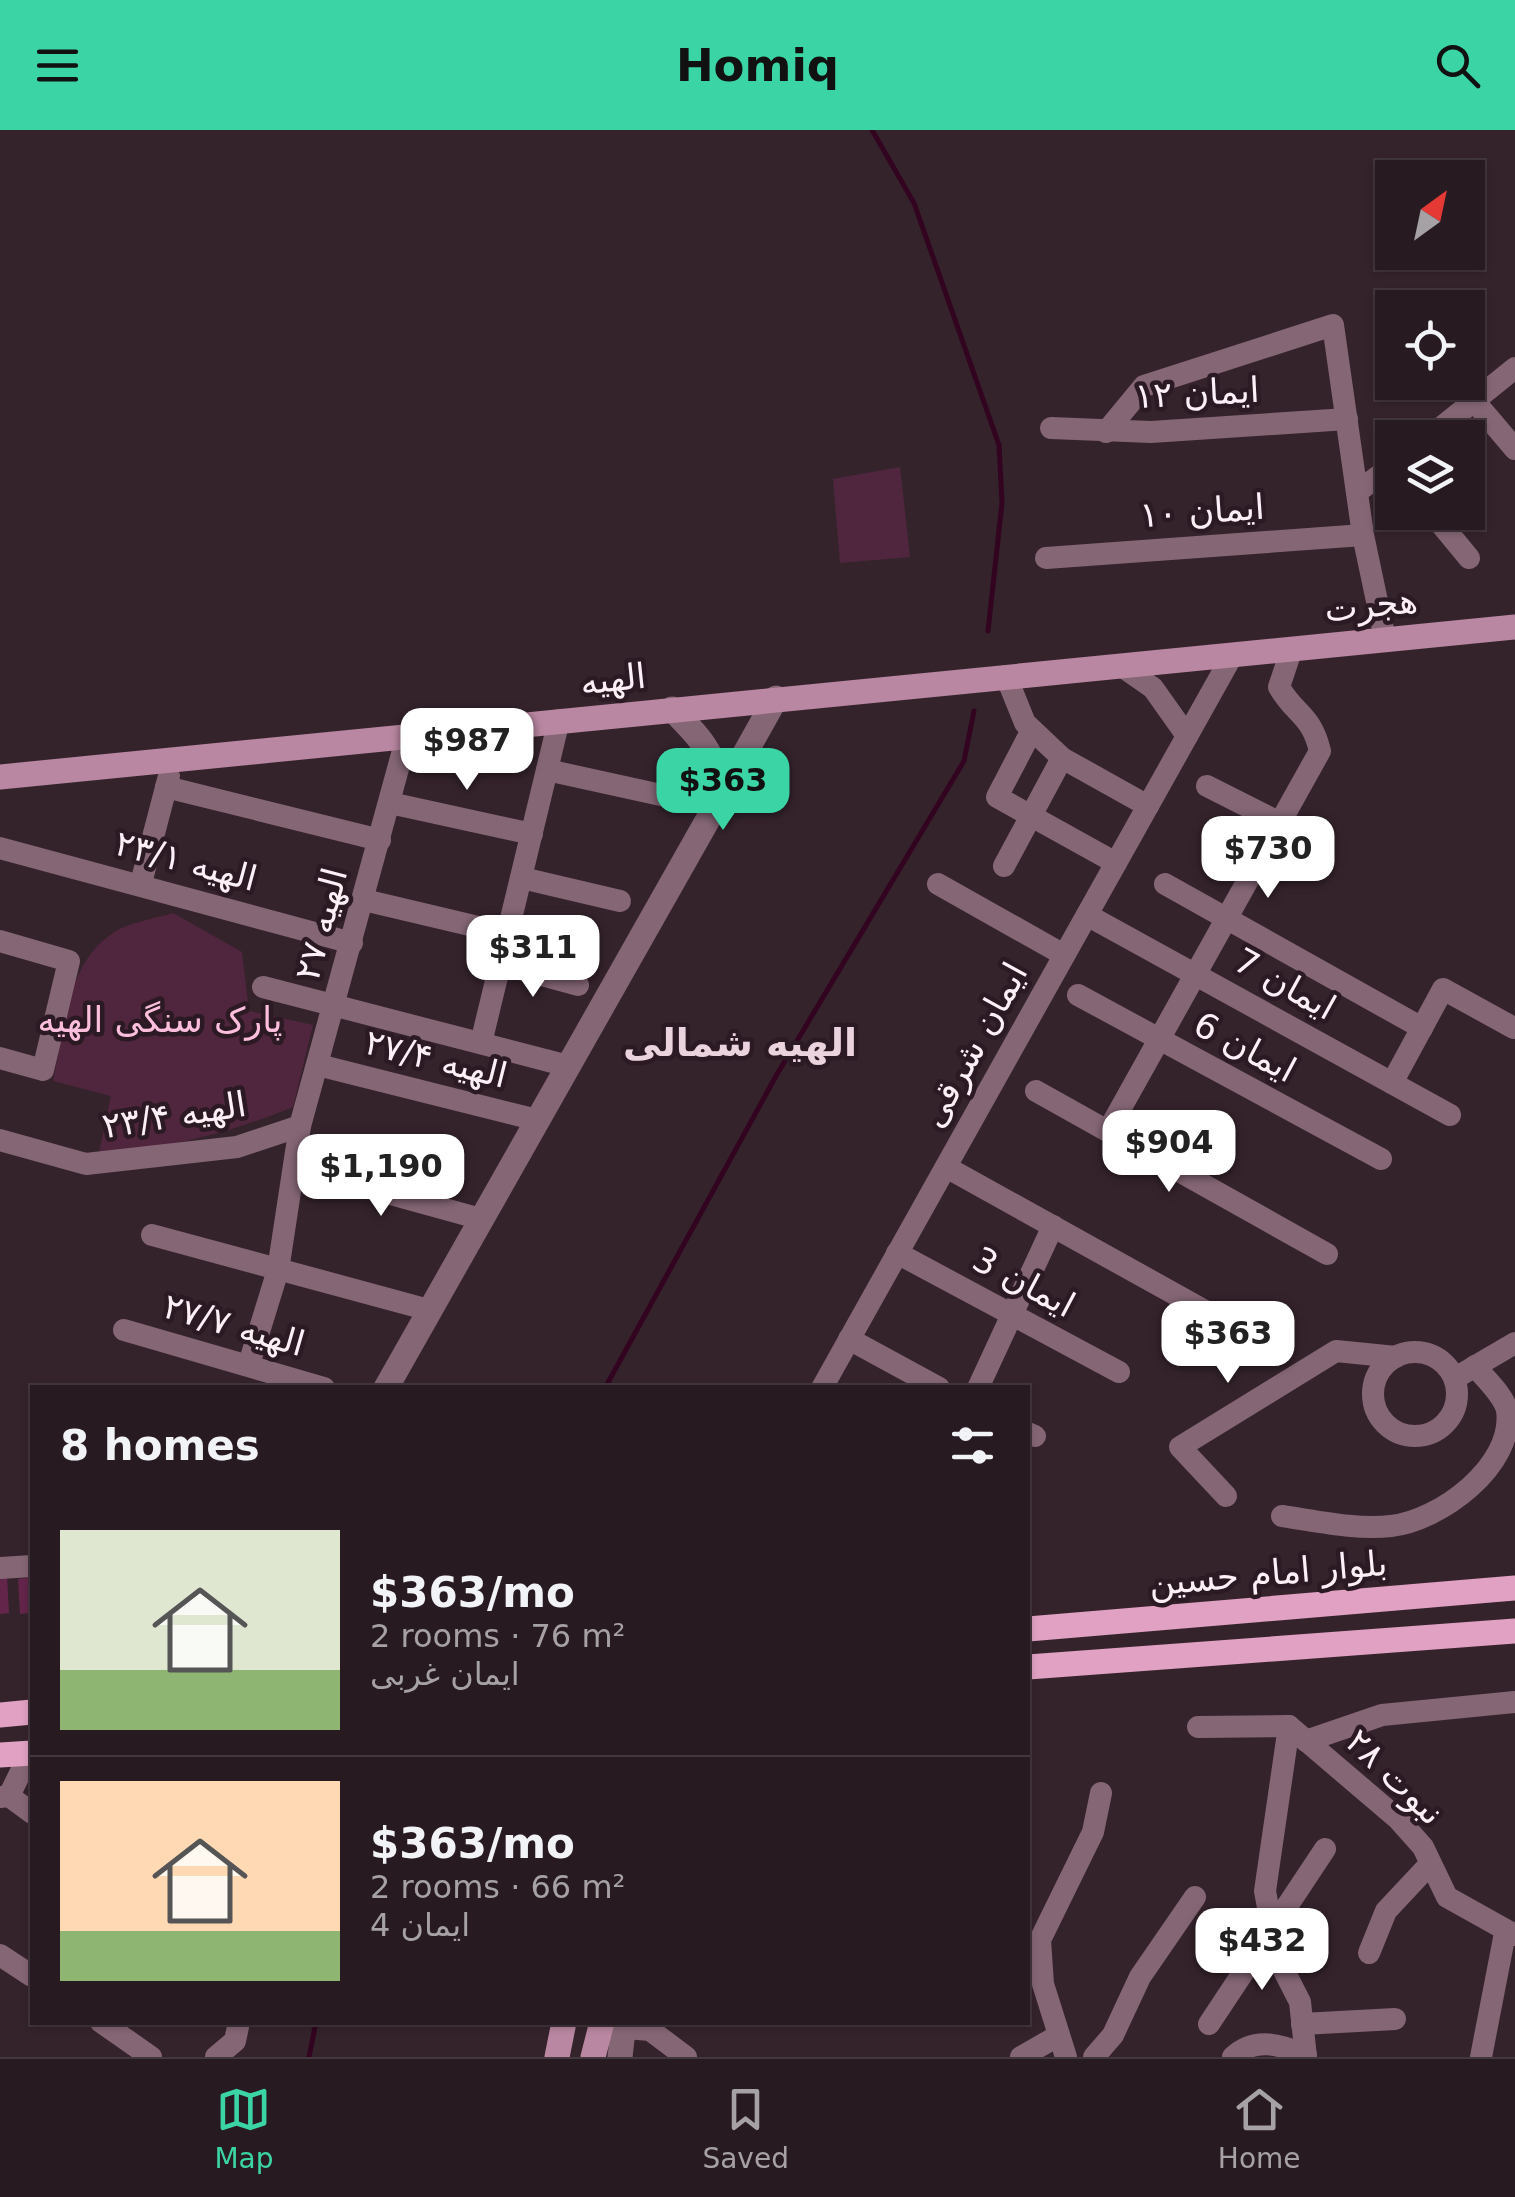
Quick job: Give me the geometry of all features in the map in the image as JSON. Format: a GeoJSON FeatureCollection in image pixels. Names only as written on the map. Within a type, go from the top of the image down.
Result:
{"type":"FeatureCollection","features":[{"type":"Feature","properties":{"kind":"main road","name":"هجرت"},"geometry":{"type":"LineString","coordinates":[[1233,654],[1515,626]]}},
{"type":"Feature","properties":{"kind":"main road","name":"الهیه"},"geometry":{"type":"LineString","coordinates":[[0,777],[1233,654]]}},
{"type":"Feature","properties":{"kind":"main road","name":"بلوار امام حسین"},"geometry":{"type":"LineString","coordinates":[[1030,1629],[1515,1588]]}},
{"type":"Feature","properties":{"kind":"main road"},"geometry":{"type":"LineString","coordinates":[[1030,1668],[1515,1630]]}},
{"type":"Feature","properties":{"kind":"main road"},"geometry":{"type":"LineString","coordinates":[[0,1715],[30,1712]]}},
{"type":"Feature","properties":{"kind":"main road"},"geometry":{"type":"LineString","coordinates":[[0,1756],[30,1753]]}},
{"type":"Feature","properties":{"kind":"main road"},"geometry":{"type":"LineString","coordinates":[[556,2057],[563,2025]]}},
{"type":"Feature","properties":{"kind":"main road"},"geometry":{"type":"LineString","coordinates":[[593,2057],[616,2025]]}},
{"type":"Feature","properties":{"kind":"street"},"geometry":{"type":"LineString","coordinates":[[1106,432],[1144,386],[1332,325],[1362,534],[1384,639]]}},
{"type":"Feature","properties":{"kind":"street"},"geometry":{"type":"LineString","coordinates":[[1450,420],[1515,368]]}},
{"type":"Feature","properties":{"kind":"street"},"geometry":{"type":"LineString","coordinates":[[1474,401],[1515,449]]}},
{"type":"Feature","properties":{"kind":"street","name":"ایمان ۱۲"},"geometry":{"type":"LineString","coordinates":[[1051,428],[1106,432],[1347,419]]}},
{"type":"Feature","properties":{"kind":"street"},"geometry":{"type":"LineString","coordinates":[[1357,492],[1375,479]]}},
{"type":"Feature","properties":{"kind":"street"},"geometry":{"type":"LineString","coordinates":[[1446,530],[1469,558]]}},
{"type":"Feature","properties":{"kind":"street","name":"ایمان ۱۰"},"geometry":{"type":"LineString","coordinates":[[1046,558],[1362,534]]}},
{"type":"Feature","properties":{"kind":"street"},"geometry":{"type":"LineString","coordinates":[[1108,1131],[1320,750],[1313,723],[1288,701],[1279,687],[1292,648]]}},
{"type":"Feature","properties":{"kind":"street","name":"ایمان شرقی"},"geometry":{"type":"LineString","coordinates":[[824,1385],[1233,654]]}},
{"type":"Feature","properties":{"kind":"street"},"geometry":{"type":"LineString","coordinates":[[1120,665],[1153,688],[1187,736]]}},
{"type":"Feature","properties":{"kind":"street"},"geometry":{"type":"LineString","coordinates":[[1006,676],[1032,730],[1062,758],[1148,806]]}},
{"type":"Feature","properties":{"kind":"street"},"geometry":{"type":"LineString","coordinates":[[388,1385],[776,698]]}},
{"type":"Feature","properties":{"kind":"street"},"geometry":{"type":"LineString","coordinates":[[672,708],[708,746],[718,772],[715,807]]}},
{"type":"Feature","properties":{"kind":"street"},"geometry":{"type":"LineString","coordinates":[[480,1043],[559,720]]}},
{"type":"Feature","properties":{"kind":"street"},"geometry":{"type":"LineString","coordinates":[[1032,730],[997,796],[1116,863]]}},
{"type":"Feature","properties":{"kind":"street","name":"الهیه ۲۷"},"geometry":{"type":"LineString","coordinates":[[249,1364],[278,1270],[300,1126],[337,1003],[407,736]]}},
{"type":"Feature","properties":{"kind":"street"},"geometry":{"type":"LineString","coordinates":[[1004,866],[1062,758]]}},
{"type":"Feature","properties":{"kind":"street"},"geometry":{"type":"LineString","coordinates":[[140,884],[173,759]]}},
{"type":"Feature","properties":{"kind":"street"},"geometry":{"type":"LineString","coordinates":[[547,770],[670,797]]}},
{"type":"Feature","properties":{"kind":"street"},"geometry":{"type":"LineString","coordinates":[[1207,786],[1280,823]]}},
{"type":"Feature","properties":{"kind":"street"},"geometry":{"type":"LineString","coordinates":[[166,787],[380,840]]}},
{"type":"Feature","properties":{"kind":"street"},"geometry":{"type":"LineString","coordinates":[[390,803],[532,834]]}},
{"type":"Feature","properties":{"kind":"street","name":"الهیه ۲۳/۱"},"geometry":{"type":"LineString","coordinates":[[0,848],[352,943]]}},
{"type":"Feature","properties":{"kind":"street"},"geometry":{"type":"LineString","coordinates":[[522,878],[620,901]]}},
{"type":"Feature","properties":{"kind":"street"},"geometry":{"type":"LineString","coordinates":[[938,884],[1064,956]]}},
{"type":"Feature","properties":{"kind":"street"},"geometry":{"type":"LineString","coordinates":[[1164,884],[1422,1028]]}},
{"type":"Feature","properties":{"kind":"street"},"geometry":{"type":"LineString","coordinates":[[364,900],[508,934]]}},
{"type":"Feature","properties":{"kind":"street","name":"ایمان 7"},"geometry":{"type":"LineString","coordinates":[[1087,915],[1450,1115]]}},
{"type":"Feature","properties":{"kind":"street"},"geometry":{"type":"LineString","coordinates":[[0,942],[69,961],[43,1070],[0,1058]]}},
{"type":"Feature","properties":{"kind":"street"},"geometry":{"type":"LineString","coordinates":[[500,964],[578,985]]}},
{"type":"Feature","properties":{"kind":"street"},"geometry":{"type":"LineString","coordinates":[[263,987],[337,1003],[568,1066]]}},
{"type":"Feature","properties":{"kind":"street"},"geometry":{"type":"LineString","coordinates":[[1392,1083],[1444,988],[1514,1028]]}},
{"type":"Feature","properties":{"kind":"street","name":"ایمان 6"},"geometry":{"type":"LineString","coordinates":[[1078,995],[1381,1158]]}},
{"type":"Feature","properties":{"kind":"street","name":"الهیه ۲۷/۴"},"geometry":{"type":"LineString","coordinates":[[318,1065],[537,1120]]}},
{"type":"Feature","properties":{"kind":"street"},"geometry":{"type":"LineString","coordinates":[[1036,1091],[1328,1254]]}},
{"type":"Feature","properties":{"kind":"street","name":"الهیه ۲۳/۴"},"geometry":{"type":"LineString","coordinates":[[0,1140],[86,1164],[237,1147],[300,1126]]}},
{"type":"Feature","properties":{"kind":"street"},"geometry":{"type":"LineString","coordinates":[[946,1167],[1225,1322]]}},
{"type":"Feature","properties":{"kind":"street"},"geometry":{"type":"LineString","coordinates":[[296,1168],[481,1219]]}},
{"type":"Feature","properties":{"kind":"street"},"geometry":{"type":"LineString","coordinates":[[979,1385],[1052,1226]]}},
{"type":"Feature","properties":{"kind":"street"},"geometry":{"type":"LineString","coordinates":[[152,1235],[430,1310]]}},
{"type":"Feature","properties":{"kind":"street","name":"ایمان 3"},"geometry":{"type":"LineString","coordinates":[[897,1253],[1118,1372]]}},
{"type":"Feature","properties":{"kind":"street","name":"الهیه ۲۷/۷"},"geometry":{"type":"LineString","coordinates":[[124,1330],[315,1385]]}},
{"type":"Feature","properties":{"kind":"street"},"geometry":{"type":"LineString","coordinates":[[849,1339],[933,1385]]}},
{"type":"Feature","properties":{"kind":"street"},"geometry":{"type":"LineString","coordinates":[[1454,1378],[1515,1343]]}},
{"type":"Feature","properties":{"kind":"street"},"geometry":{"type":"LineString","coordinates":[[1226,1496],[1180,1447],[1336,1351],[1396,1357],[1423,1353],[1436,1358],[1454,1378],[1456,1405],[1441,1427],[1428,1434],[1402,1434],[1390,1427],[1374,1404],[1377,1377],[1396,1357]]}},
{"type":"Feature","properties":{"kind":"street"},"geometry":{"type":"LineString","coordinates":[[1282,1516],[1388,1527],[1427,1517],[1463,1497],[1498,1452],[1509,1422],[1506,1404],[1475,1366]]}},
{"type":"Feature","properties":{"kind":"street"},"geometry":{"type":"LineString","coordinates":[[0,1568],[30,1566]]}},
{"type":"Feature","properties":{"kind":"street"},"geometry":{"type":"LineString","coordinates":[[1198,1727],[1298,1733],[1382,1715],[1515,1702]]}},
{"type":"Feature","properties":{"kind":"street"},"geometry":{"type":"LineString","coordinates":[[1298,1733],[1265,1891],[1277,1957],[1300,2002],[1306,2056]]}},
{"type":"Feature","properties":{"kind":"street","name":"نبوت ۲۸"},"geometry":{"type":"LineString","coordinates":[[1298,1733],[1398,1819],[1423,1848],[1447,1897],[1510,1934]]}},
{"type":"Feature","properties":{"kind":"street"},"geometry":{"type":"LineString","coordinates":[[30,1755],[5,1796],[30,1813]]}},
{"type":"Feature","properties":{"kind":"street"},"geometry":{"type":"LineString","coordinates":[[1021,2057],[1061,2047],[1034,1943],[1093,1832],[1101,1793]]}},
{"type":"Feature","properties":{"kind":"street"},"geometry":{"type":"LineString","coordinates":[[1209,2024],[1326,1850]]}},
{"type":"Feature","properties":{"kind":"street"},"geometry":{"type":"LineString","coordinates":[[1370,1953],[1386,1911],[1430,1864]]}},
{"type":"Feature","properties":{"kind":"street"},"geometry":{"type":"LineString","coordinates":[[1094,2057],[1113,2035],[1140,1977],[1196,1898]]}},
{"type":"Feature","properties":{"kind":"street"},"geometry":{"type":"LineString","coordinates":[[1481,2057],[1510,1934]]}},
{"type":"Feature","properties":{"kind":"street"},"geometry":{"type":"LineString","coordinates":[[0,1955],[30,1975]]}},
{"type":"Feature","properties":{"kind":"street"},"geometry":{"type":"LineString","coordinates":[[1302,2024],[1395,2019]]}},
{"type":"Feature","properties":{"kind":"street"},"geometry":{"type":"LineString","coordinates":[[105,2025],[151,2057]]}},
{"type":"Feature","properties":{"kind":"street"},"geometry":{"type":"LineString","coordinates":[[216,2057],[235,2041],[238,2025]]}},
{"type":"Feature","properties":{"kind":"street"},"geometry":{"type":"LineString","coordinates":[[617,2025],[620,2057]]}},
{"type":"Feature","properties":{"kind":"street"},"geometry":{"type":"LineString","coordinates":[[622,2025],[650,2030],[686,2057]]}},
{"type":"Feature","properties":{"kind":"street"},"geometry":{"type":"LineString","coordinates":[[1232,2057],[1240,2050],[1273,2042],[1306,2056]]}},
{"type":"Feature","properties":{"kind":"green space"},"geometry":{"type":"Polygon","coordinates":[[[900,467],[910,557],[840,563],[833,479],[900,467]]]}},
{"type":"Feature","properties":{"kind":"green space","name":"پارک سنگی الهیه"},"geometry":{"type":"Polygon","coordinates":[[[173,913],[242,952],[249,1011],[313,1025],[293,1107],[197,1138],[99,1153],[111,1096],[53,1081],[76,980],[97,946],[113,933],[173,913]]]}},
{"type":"Feature","properties":{"kind":"building"},"geometry":{"type":"Polygon","coordinates":[[[7,1576],[9,1613],[0,1614],[0,1577],[7,1576]]]}},
{"type":"Feature","properties":{"kind":"building"},"geometry":{"type":"Polygon","coordinates":[[[30,1577],[30,1613],[20,1614],[18,1579],[30,1577]]]}},
{"type":"Feature","properties":{"kind":"waterway"},"geometry":{"type":"LineString","coordinates":[[872,130],[914,203],[999,445],[1002,503],[988,631]]}},
{"type":"Feature","properties":{"kind":"waterway"},"geometry":{"type":"LineString","coordinates":[[607,1385],[776,1076],[964,761],[974,711]]}},
{"type":"Feature","properties":{"kind":"waterway"},"geometry":{"type":"LineString","coordinates":[[309,2057],[315,2025]]}},
{"type":"Feature","properties":{"kind":"district","name":"الهیه شمالی"},"geometry":{"type":"Point","coordinates":[740,1043]}}]}
